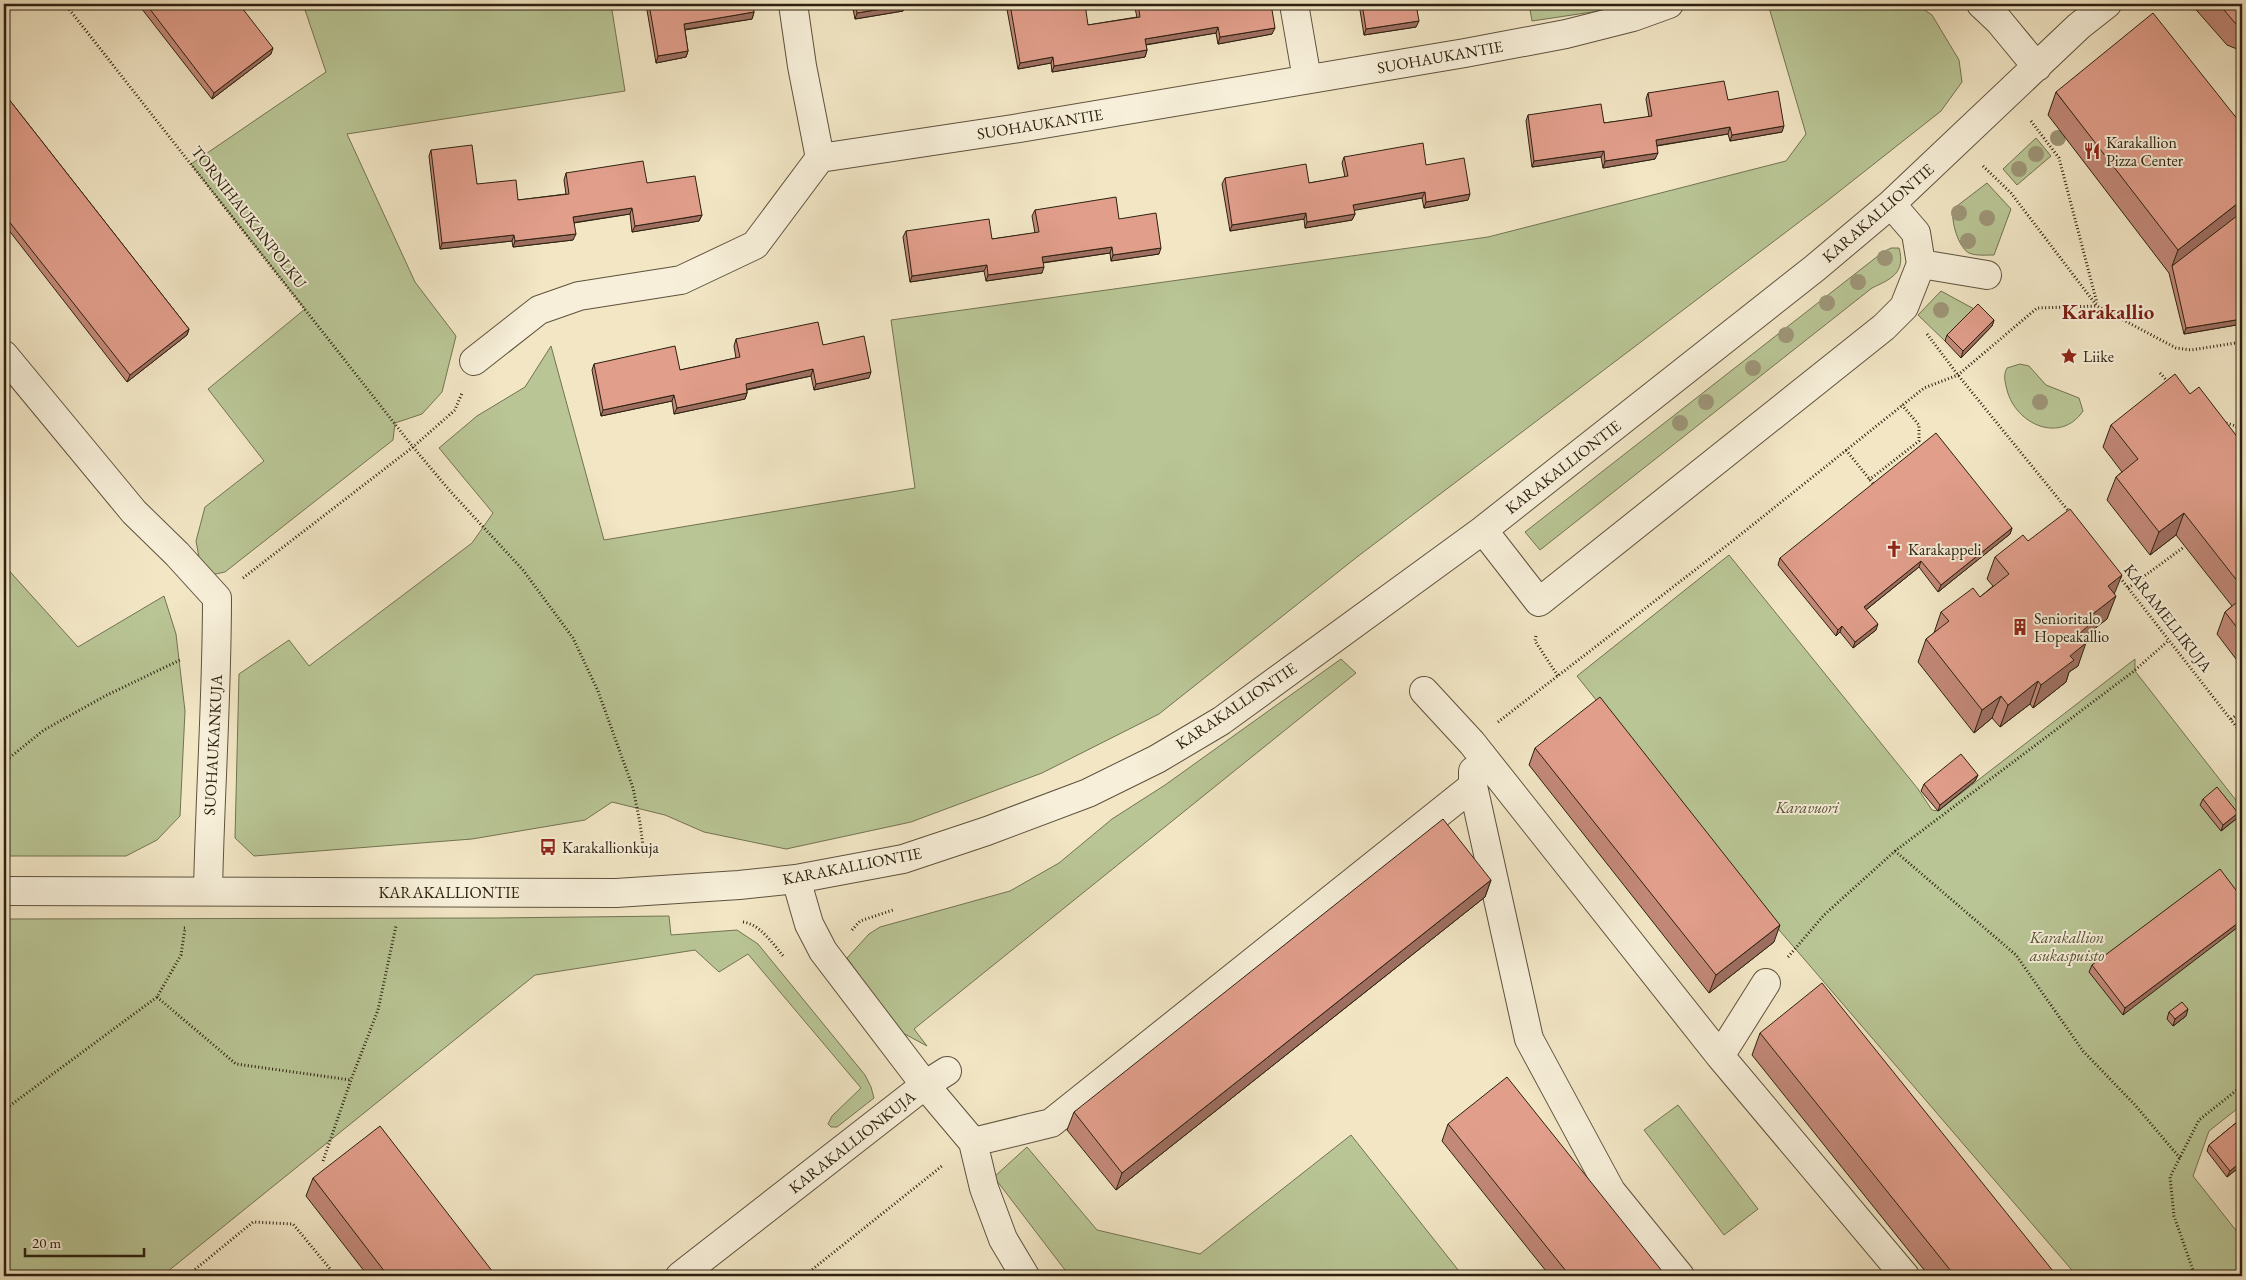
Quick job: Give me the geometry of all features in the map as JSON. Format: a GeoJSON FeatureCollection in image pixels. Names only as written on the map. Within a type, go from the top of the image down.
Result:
{"type":"FeatureCollection","features":[{"type":"Feature","properties":{"kind":"street"},"geometry":{"type":"LineString","coordinates":[[474,361],[539,310],[579,296],[681,280],[755,245],[820,158],[802,66],[793,4]]}},
{"type":"Feature","properties":{"kind":"street"},"geometry":{"type":"LineString","coordinates":[[1294,4],[1307,79]]}},
{"type":"Feature","properties":{"kind":"street","name":"SUOHAUKANTIE"},"geometry":{"type":"LineString","coordinates":[[820,158],[1307,79],[1566,34],[1634,18],[1669,4]]}},
{"type":"Feature","properties":{"kind":"street"},"geometry":{"type":"LineString","coordinates":[[1981,4],[1999,21],[2037,67]]}},
{"type":"Feature","properties":{"kind":"street","name":"KARAKALLIONTIE"},"geometry":{"type":"LineString","coordinates":[[4,891],[616,893],[690,890],[796,879],[903,859],[987,831],[1088,793],[1157,759],[1221,721],[1483,530],[1808,274],[1891,204],[2080,26],[2107,4]]}},
{"type":"Feature","properties":{"kind":"street"},"geometry":{"type":"LineString","coordinates":[[1483,530],[1540,602],[1884,327],[1904,307],[1920,264],[1916,233],[1891,204]]}},
{"type":"Feature","properties":{"kind":"street"},"geometry":{"type":"LineString","coordinates":[[1920,264],[1988,275]]}},
{"type":"Feature","properties":{"kind":"street"},"geometry":{"type":"LineString","coordinates":[[4,355],[134,512],[177,554],[217,598]]}},
{"type":"Feature","properties":{"kind":"street","name":"SUOHAUKANKUJA"},"geometry":{"type":"LineString","coordinates":[[208,891],[217,598]]}},
{"type":"Feature","properties":{"kind":"street"},"geometry":{"type":"LineString","coordinates":[[1424,691],[1472,743],[1720,1056],[1905,1276]]}},
{"type":"Feature","properties":{"kind":"street"},"geometry":{"type":"LineString","coordinates":[[1472,743],[1473,786],[1529,1039],[1611,1191],[1680,1276]]}},
{"type":"Feature","properties":{"kind":"street"},"geometry":{"type":"LineString","coordinates":[[973,1142],[1051,1123],[1473,786]]}},
{"type":"Feature","properties":{"kind":"street","name":"KARAKALLIONKUJA"},"geometry":{"type":"LineString","coordinates":[[680,1276],[936,1078],[823,951],[809,924],[796,879]]}},
{"type":"Feature","properties":{"kind":"street"},"geometry":{"type":"LineString","coordinates":[[1720,1056],[1766,983]]}},
{"type":"Feature","properties":{"kind":"street"},"geometry":{"type":"LineString","coordinates":[[936,1078],[973,1142],[984,1188],[1002,1238],[1024,1276]]}},
{"type":"Feature","properties":{"kind":"path","name":"TORNIHAUKANPOLKU"},"geometry":{"type":"LineString","coordinates":[[65,4],[413,447],[450,491],[523,570],[573,638],[598,691],[633,788],[644,854]]}},
{"type":"Feature","properties":{"kind":"path"},"geometry":{"type":"LineString","coordinates":[[2029,118],[2059,158],[2097,306]]}},
{"type":"Feature","properties":{"kind":"path"},"geometry":{"type":"LineString","coordinates":[[1975,172],[1983,166],[1988,158]]}},
{"type":"Feature","properties":{"kind":"path"},"geometry":{"type":"LineString","coordinates":[[1983,166],[2011,193],[2097,306],[2176,348],[2191,350],[2242,342]]}},
{"type":"Feature","properties":{"kind":"path"},"geometry":{"type":"LineString","coordinates":[[1904,307],[1938,346],[1958,375],[2076,520]]}},
{"type":"Feature","properties":{"kind":"path"},"geometry":{"type":"LineString","coordinates":[[217,598],[413,447],[455,410],[474,361]]}},
{"type":"Feature","properties":{"kind":"path"},"geometry":{"type":"LineString","coordinates":[[2160,373],[2174,388]]}},
{"type":"Feature","properties":{"kind":"path"},"geometry":{"type":"LineString","coordinates":[[1869,480],[1919,441],[1919,425],[1902,405]]}},
{"type":"Feature","properties":{"kind":"path"},"geometry":{"type":"LineString","coordinates":[[2217,421],[2236,426],[2242,433]]}},
{"type":"Feature","properties":{"kind":"path"},"geometry":{"type":"LineString","coordinates":[[1846,450],[1875,487]]}},
{"type":"Feature","properties":{"kind":"path"},"geometry":{"type":"LineString","coordinates":[[2128,588],[2184,547]]}},
{"type":"Feature","properties":{"kind":"path","name":"KARAMELLIKUJA"},"geometry":{"type":"LineString","coordinates":[[2116,573],[2242,734]]}},
{"type":"Feature","properties":{"kind":"path"},"geometry":{"type":"LineString","coordinates":[[1540,602],[1535,641],[1558,676]]}},
{"type":"Feature","properties":{"kind":"path"},"geometry":{"type":"LineString","coordinates":[[4,762],[44,730],[105,696],[184,658],[217,633]]}},
{"type":"Feature","properties":{"kind":"path"},"geometry":{"type":"LineString","coordinates":[[1766,983],[1824,915],[1895,851],[2127,677],[2169,640]]}},
{"type":"Feature","properties":{"kind":"path"},"geometry":{"type":"LineString","coordinates":[[2231,719],[2242,711]]}},
{"type":"Feature","properties":{"kind":"path"},"geometry":{"type":"LineString","coordinates":[[594,848],[651,856]]}},
{"type":"Feature","properties":{"kind":"path"},"geometry":{"type":"LineString","coordinates":[[1895,851],[2016,955],[2083,1051],[2135,1106],[2180,1158]]}},
{"type":"Feature","properties":{"kind":"path"},"geometry":{"type":"LineString","coordinates":[[4,1110],[157,997],[181,955],[185,928],[155,914],[152,891]]}},
{"type":"Feature","properties":{"kind":"path"},"geometry":{"type":"LineString","coordinates":[[323,1161],[378,1010],[403,892]]}},
{"type":"Feature","properties":{"kind":"path"},"geometry":{"type":"LineString","coordinates":[[849,932],[860,921],[893,910]]}},
{"type":"Feature","properties":{"kind":"path"},"geometry":{"type":"LineString","coordinates":[[736,921],[751,923],[766,935],[788,962]]}},
{"type":"Feature","properties":{"kind":"path"},"geometry":{"type":"LineString","coordinates":[[157,997],[236,1064],[351,1080]]}},
{"type":"Feature","properties":{"kind":"path"},"geometry":{"type":"LineString","coordinates":[[2194,1276],[2174,1216],[2170,1177],[2199,1120],[2242,1086]]}},
{"type":"Feature","properties":{"kind":"path"},"geometry":{"type":"LineString","coordinates":[[187,1276],[253,1222],[293,1224],[336,1276]]}},
{"type":"Feature","properties":{"kind":"green space"},"geometry":{"type":"Polygon","coordinates":[[[303,4],[611,4],[625,91],[347,134],[415,282],[456,336],[442,392],[422,414],[395,423],[393,440],[225,572],[211,575],[201,568],[196,541],[205,507],[264,461],[208,389],[305,309],[191,164],[326,72],[303,4]]]}},
{"type":"Feature","properties":{"kind":"green space"},"geometry":{"type":"Polygon","coordinates":[[[1529,4],[1628,4],[1619,8],[1532,21],[1529,4]]]}},
{"type":"Feature","properties":{"kind":"green space"},"geometry":{"type":"Polygon","coordinates":[[[1768,4],[1916,4],[1932,15],[1959,60],[1962,82],[1941,111],[1827,201],[1357,557],[1159,714],[1042,773],[911,822],[786,849],[704,832],[665,815],[612,802],[585,820],[472,839],[254,856],[235,838],[239,674],[289,640],[309,666],[472,543],[493,513],[439,448],[477,416],[525,387],[551,346],[604,540],[915,488],[891,320],[1488,237],[1786,161],[1806,134],[1768,4]]]}},
{"type":"Feature","properties":{"kind":"green space"},"geometry":{"type":"Polygon","coordinates":[[[2036,138],[2051,156],[2017,185],[2003,169],[2036,138]]]}},
{"type":"Feature","properties":{"kind":"green space"},"geometry":{"type":"Polygon","coordinates":[[[1987,183],[2011,209],[1994,255],[1975,255],[1965,250],[1959,240],[1954,227],[1953,209],[1987,183]]]}},
{"type":"Feature","properties":{"kind":"green space"},"geometry":{"type":"Polygon","coordinates":[[[1891,248],[1899,248],[1901,257],[1899,269],[1891,278],[1872,288],[1540,550],[1525,532],[1883,252],[1891,248]]]}},
{"type":"Feature","properties":{"kind":"green space"},"geometry":{"type":"Polygon","coordinates":[[[1941,291],[1976,310],[1945,341],[1918,315],[1941,291]]]}},
{"type":"Feature","properties":{"kind":"green space"},"geometry":{"type":"Polygon","coordinates":[[[2020,364],[2029,366],[2046,385],[2079,398],[2083,411],[2074,421],[2063,427],[2040,426],[2029,421],[2012,402],[2005,381],[2007,368],[2020,364]]]}},
{"type":"Feature","properties":{"kind":"green space"},"geometry":{"type":"Polygon","coordinates":[[[1729,555],[1918,789],[1932,810],[1938,811],[2135,659],[2135,671],[2242,808],[2242,1105],[2209,1131],[2193,1176],[2242,1238],[2242,1276],[2077,1276],[1780,931],[1577,676],[1729,555]]]}},
{"type":"Feature","properties":{"kind":"green space"},"geometry":{"type":"Polygon","coordinates":[[[4,565],[78,647],[164,596],[176,634],[185,711],[180,816],[157,840],[126,856],[4,856],[4,565]]]}},
{"type":"Feature","properties":{"kind":"green space"},"geometry":{"type":"Polygon","coordinates":[[[1341,659],[1356,673],[914,1029],[927,1046],[901,1032],[847,958],[869,934],[880,927],[1010,891],[1059,863],[1112,819],[1165,785],[1341,659]]]}},
{"type":"Feature","properties":{"kind":"green space"},"geometry":{"type":"Polygon","coordinates":[[[669,916],[671,935],[737,930],[758,944],[865,1075],[874,1098],[837,1127],[831,1127],[828,1124],[832,1116],[861,1088],[748,954],[719,972],[695,950],[535,975],[162,1276],[4,1276],[4,919],[669,916]]]}},
{"type":"Feature","properties":{"kind":"green space"},"geometry":{"type":"Polygon","coordinates":[[[1678,1105],[1758,1209],[1724,1235],[1644,1130],[1678,1105]]]}},
{"type":"Feature","properties":{"kind":"green space"},"geometry":{"type":"Polygon","coordinates":[[[1351,1135],[1463,1276],[1092,1276],[1068,1274],[994,1177],[1027,1147],[1097,1230],[1200,1254],[1351,1135]]]}},
{"type":"Feature","properties":{"kind":"building"},"geometry":{"type":"Polygon","coordinates":[[[146,4],[239,4],[273,48],[214,93],[146,4]]]}},
{"type":"Feature","properties":{"kind":"building"},"geometry":{"type":"Polygon","coordinates":[[[649,4],[753,4],[754,12],[684,24],[688,51],[658,56],[649,4]]]}},
{"type":"Feature","properties":{"kind":"building"},"geometry":{"type":"Polygon","coordinates":[[[856,4],[905,4],[905,5],[857,13],[856,4]]]}},
{"type":"Feature","properties":{"kind":"building"},"geometry":{"type":"Polygon","coordinates":[[[1010,4],[1041,4],[1042,8],[1085,4],[1088,25],[1140,17],[1138,4],[1271,4],[1275,28],[1220,37],[1218,27],[1145,39],[1147,50],[1054,66],[1053,57],[1020,63],[1010,4]]]}},
{"type":"Feature","properties":{"kind":"building"},"geometry":{"type":"Polygon","coordinates":[[[1362,4],[1416,4],[1419,21],[1366,29],[1362,4]]]}},
{"type":"Feature","properties":{"kind":"building"},"geometry":{"type":"Polygon","coordinates":[[[2219,4],[2242,4],[2242,25],[2235,23],[2219,4]]]}},
{"type":"Feature","properties":{"kind":"building"},"geometry":{"type":"Polygon","coordinates":[[[2153,13],[2242,125],[2242,200],[2178,250],[2056,92],[2153,13]]]}},
{"type":"Feature","properties":{"kind":"building"},"geometry":{"type":"Polygon","coordinates":[[[1724,81],[1728,100],[1778,91],[1784,126],[1732,135],[1730,127],[1656,140],[1658,153],[1605,161],[1604,151],[1534,161],[1528,115],[1601,104],[1604,123],[1652,116],[1648,93],[1724,81]]]}},
{"type":"Feature","properties":{"kind":"building"},"geometry":{"type":"Polygon","coordinates":[[[4,93],[189,329],[130,375],[4,215],[4,93]]]}},
{"type":"Feature","properties":{"kind":"building"},"geometry":{"type":"Polygon","coordinates":[[[1423,143],[1426,165],[1464,158],[1470,194],[1426,202],[1425,192],[1353,205],[1355,214],[1307,222],[1306,213],[1232,225],[1225,178],[1306,164],[1309,183],[1348,176],[1344,157],[1423,143]]]}},
{"type":"Feature","properties":{"kind":"building"},"geometry":{"type":"Polygon","coordinates":[[[472,145],[477,184],[516,180],[518,200],[569,194],[566,173],[643,161],[647,183],[695,176],[702,215],[635,226],[632,208],[573,217],[576,234],[515,241],[514,235],[442,243],[431,150],[472,145]]]}},
{"type":"Feature","properties":{"kind":"building"},"geometry":{"type":"Polygon","coordinates":[[[1116,197],[1119,219],[1156,213],[1161,248],[1113,255],[1112,247],[1042,257],[1044,267],[988,275],[987,265],[912,276],[906,231],[989,219],[992,239],[1039,232],[1035,210],[1116,197]]]}},
{"type":"Feature","properties":{"kind":"building"},"geometry":{"type":"Polygon","coordinates":[[[2242,212],[2242,319],[2186,328],[2172,266],[2242,212]]]}},
{"type":"Feature","properties":{"kind":"building"},"geometry":{"type":"Polygon","coordinates":[[[1978,304],[1994,320],[1963,351],[1947,335],[1978,304]]]}},
{"type":"Feature","properties":{"kind":"building"},"geometry":{"type":"Polygon","coordinates":[[[818,322],[823,345],[864,336],[871,372],[816,384],[813,369],[746,384],[747,393],[677,408],[674,395],[603,410],[594,364],[675,346],[680,370],[740,357],[736,339],[818,322]]]}},
{"type":"Feature","properties":{"kind":"building"},"geometry":{"type":"Polygon","coordinates":[[[2175,374],[2190,394],[2199,387],[2242,443],[2242,587],[2184,513],[2159,532],[2116,477],[2138,459],[2111,425],[2175,374]]]}},
{"type":"Feature","properties":{"kind":"building","name":"Karakappeli"},"geometry":{"type":"Polygon","coordinates":[[[1936,433],[2012,528],[1941,585],[1921,561],[1864,607],[1878,624],[1855,642],[1842,626],[1838,630],[1780,558],[1936,433]]]}},
{"type":"Feature","properties":{"kind":"building"},"geometry":{"type":"Polygon","coordinates":[[[4,465],[9,472],[4,476],[4,465]]]}},
{"type":"Feature","properties":{"kind":"building","name":"Senioritalo Hopeakallio"},"geometry":{"type":"Polygon","coordinates":[[[2070,509],[2122,575],[2108,586],[2116,596],[2085,620],[2089,625],[2079,634],[2086,643],[2070,656],[2074,660],[2041,685],[2038,681],[2008,705],[2001,696],[1982,710],[1926,639],[1949,621],[1941,612],[1973,588],[1980,597],[2009,574],[1995,557],[2023,535],[2028,541],[2070,509]]]}},
{"type":"Feature","properties":{"kind":"building"},"geometry":{"type":"Polygon","coordinates":[[[2242,598],[2242,634],[2225,612],[2242,598]]]}},
{"type":"Feature","properties":{"kind":"building"},"geometry":{"type":"Polygon","coordinates":[[[1600,697],[1780,925],[1716,975],[1535,748],[1600,697]]]}},
{"type":"Feature","properties":{"kind":"building"},"geometry":{"type":"Polygon","coordinates":[[[1961,754],[1978,775],[1940,805],[1924,784],[1961,754]]]}},
{"type":"Feature","properties":{"kind":"building"},"geometry":{"type":"Polygon","coordinates":[[[2217,787],[2238,813],[2223,825],[2203,799],[2217,787]]]}},
{"type":"Feature","properties":{"kind":"building"},"geometry":{"type":"Polygon","coordinates":[[[1443,819],[1491,880],[1122,1173],[1074,1112],[1443,819]]]}},
{"type":"Feature","properties":{"kind":"building"},"geometry":{"type":"Polygon","coordinates":[[[2220,869],[2242,898],[2242,920],[2125,1008],[2092,965],[2220,869]]]}},
{"type":"Feature","properties":{"kind":"building"},"geometry":{"type":"Polygon","coordinates":[[[1822,983],[2057,1276],[1955,1276],[1760,1033],[1822,983]]]}},
{"type":"Feature","properties":{"kind":"building"},"geometry":{"type":"Polygon","coordinates":[[[2182,1002],[2188,1009],[2175,1019],[2169,1012],[2182,1002]]]}},
{"type":"Feature","properties":{"kind":"building"},"geometry":{"type":"Polygon","coordinates":[[[1507,1077],[1666,1276],[1570,1276],[1448,1124],[1507,1077]]]}},
{"type":"Feature","properties":{"kind":"building"},"geometry":{"type":"Polygon","coordinates":[[[2242,1118],[2242,1161],[2230,1171],[2209,1145],[2242,1118]]]}},
{"type":"Feature","properties":{"kind":"building"},"geometry":{"type":"Polygon","coordinates":[[[380,1126],[496,1276],[388,1276],[313,1178],[380,1126]]]}},
{"type":"Feature","properties":{"kind":"place","name":"Karakallion Pizza Center"},"geometry":{"type":"Point","coordinates":[2092,151]}},
{"type":"Feature","properties":{"kind":"place","name":"Liike"},"geometry":{"type":"Point","coordinates":[2069,356]}},
{"type":"Feature","properties":{"kind":"place","name":"Karakappeli"},"geometry":{"type":"Point","coordinates":[1894,549]}},
{"type":"Feature","properties":{"kind":"place","name":"Senioritalo Hopeakallio"},"geometry":{"type":"Point","coordinates":[2020,627]}},
{"type":"Feature","properties":{"kind":"place","name":"Karakallionkuja"},"geometry":{"type":"Point","coordinates":[548,847]}},
{"type":"Feature","properties":{"kind":"district","name":"Karakallio"},"geometry":{"type":"Point","coordinates":[2108,311]}},
{"type":"Feature","properties":{"kind":"park label","name":"Karavuori"},"geometry":{"type":"Point","coordinates":[1807,807]}},
{"type":"Feature","properties":{"kind":"park label","name":"Karakallion asukaspuisto"},"geometry":{"type":"Point","coordinates":[2067,946]}}]}
